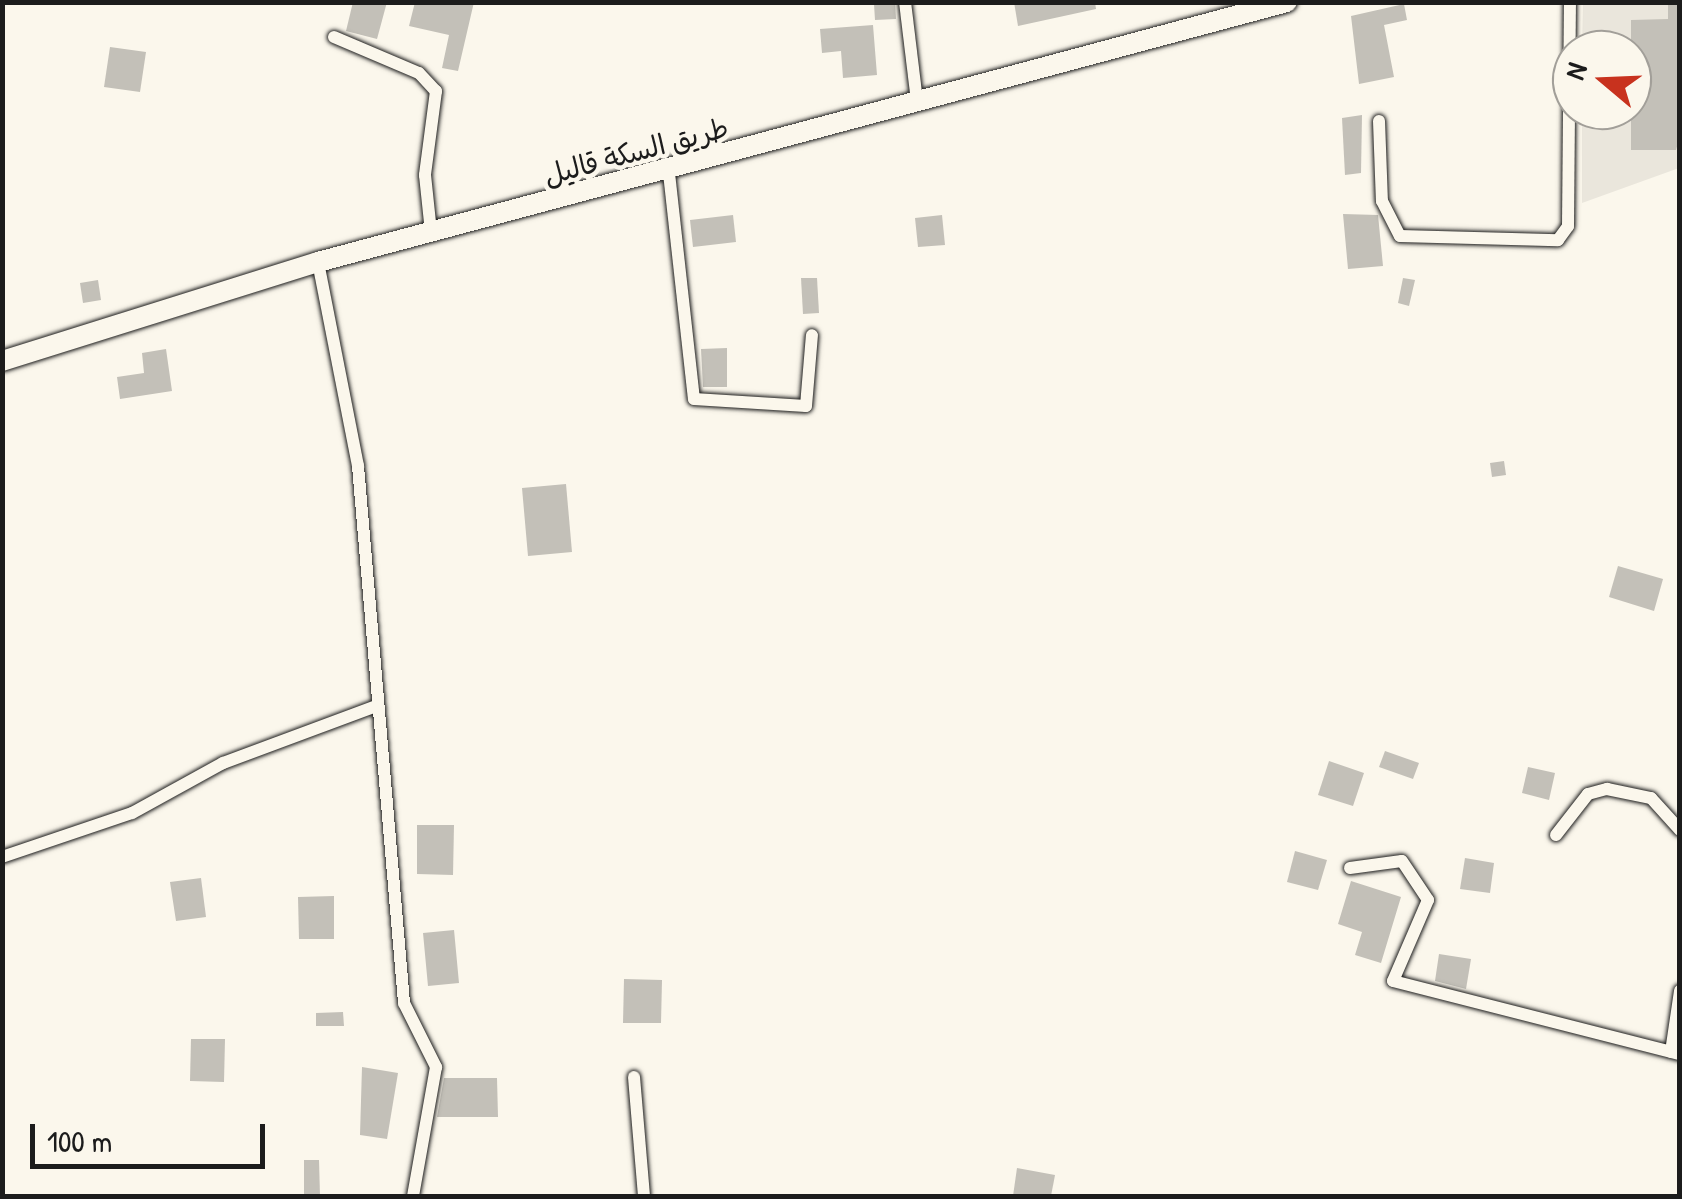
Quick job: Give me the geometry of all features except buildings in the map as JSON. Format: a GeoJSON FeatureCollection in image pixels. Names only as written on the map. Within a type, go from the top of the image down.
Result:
{"type":"FeatureCollection","features":[{"type":"Feature","properties":{"kind":"main road","name":"طريق السكة قاليل"},"geometry":{"type":"LineString","coordinates":[[2,361],[318,262],[669,173],[917,101],[1287,2]]}},
{"type":"Feature","properties":{"kind":"street"},"geometry":{"type":"LineString","coordinates":[[905,2],[917,101]]}},
{"type":"Feature","properties":{"kind":"street"},"geometry":{"type":"LineString","coordinates":[[1378,121],[1382,200],[1400,236],[1558,240],[1568,226],[1570,2]]}},
{"type":"Feature","properties":{"kind":"street"},"geometry":{"type":"LineString","coordinates":[[334,37],[419,74],[436,91],[425,176],[431,232]]}},
{"type":"Feature","properties":{"kind":"street"},"geometry":{"type":"LineString","coordinates":[[669,173],[694,399],[806,406],[812,335]]}},
{"type":"Feature","properties":{"kind":"street"},"geometry":{"type":"LineString","coordinates":[[318,262],[358,466],[404,1003],[436,1068],[413,1196]]}},
{"type":"Feature","properties":{"kind":"street"},"geometry":{"type":"LineString","coordinates":[[2,856],[132,814],[223,763],[376,706]]}},
{"type":"Feature","properties":{"kind":"street"},"geometry":{"type":"LineString","coordinates":[[1556,834],[1588,794],[1607,789],[1651,798],[1680,830]]}},
{"type":"Feature","properties":{"kind":"street"},"geometry":{"type":"LineString","coordinates":[[1350,868],[1402,861],[1428,900],[1393,982],[1675,1053],[1680,991]]}},
{"type":"Feature","properties":{"kind":"street"},"geometry":{"type":"LineString","coordinates":[[634,1076],[644,1196]]}},
{"type":"Feature","properties":{"kind":"shaded area"},"geometry":{"type":"Polygon","coordinates":[[[1583,3],[1679,3],[1679,168],[1582,203],[1582,130],[1652,130],[1652,30],[1582,30],[1583,3]]]}}]}
